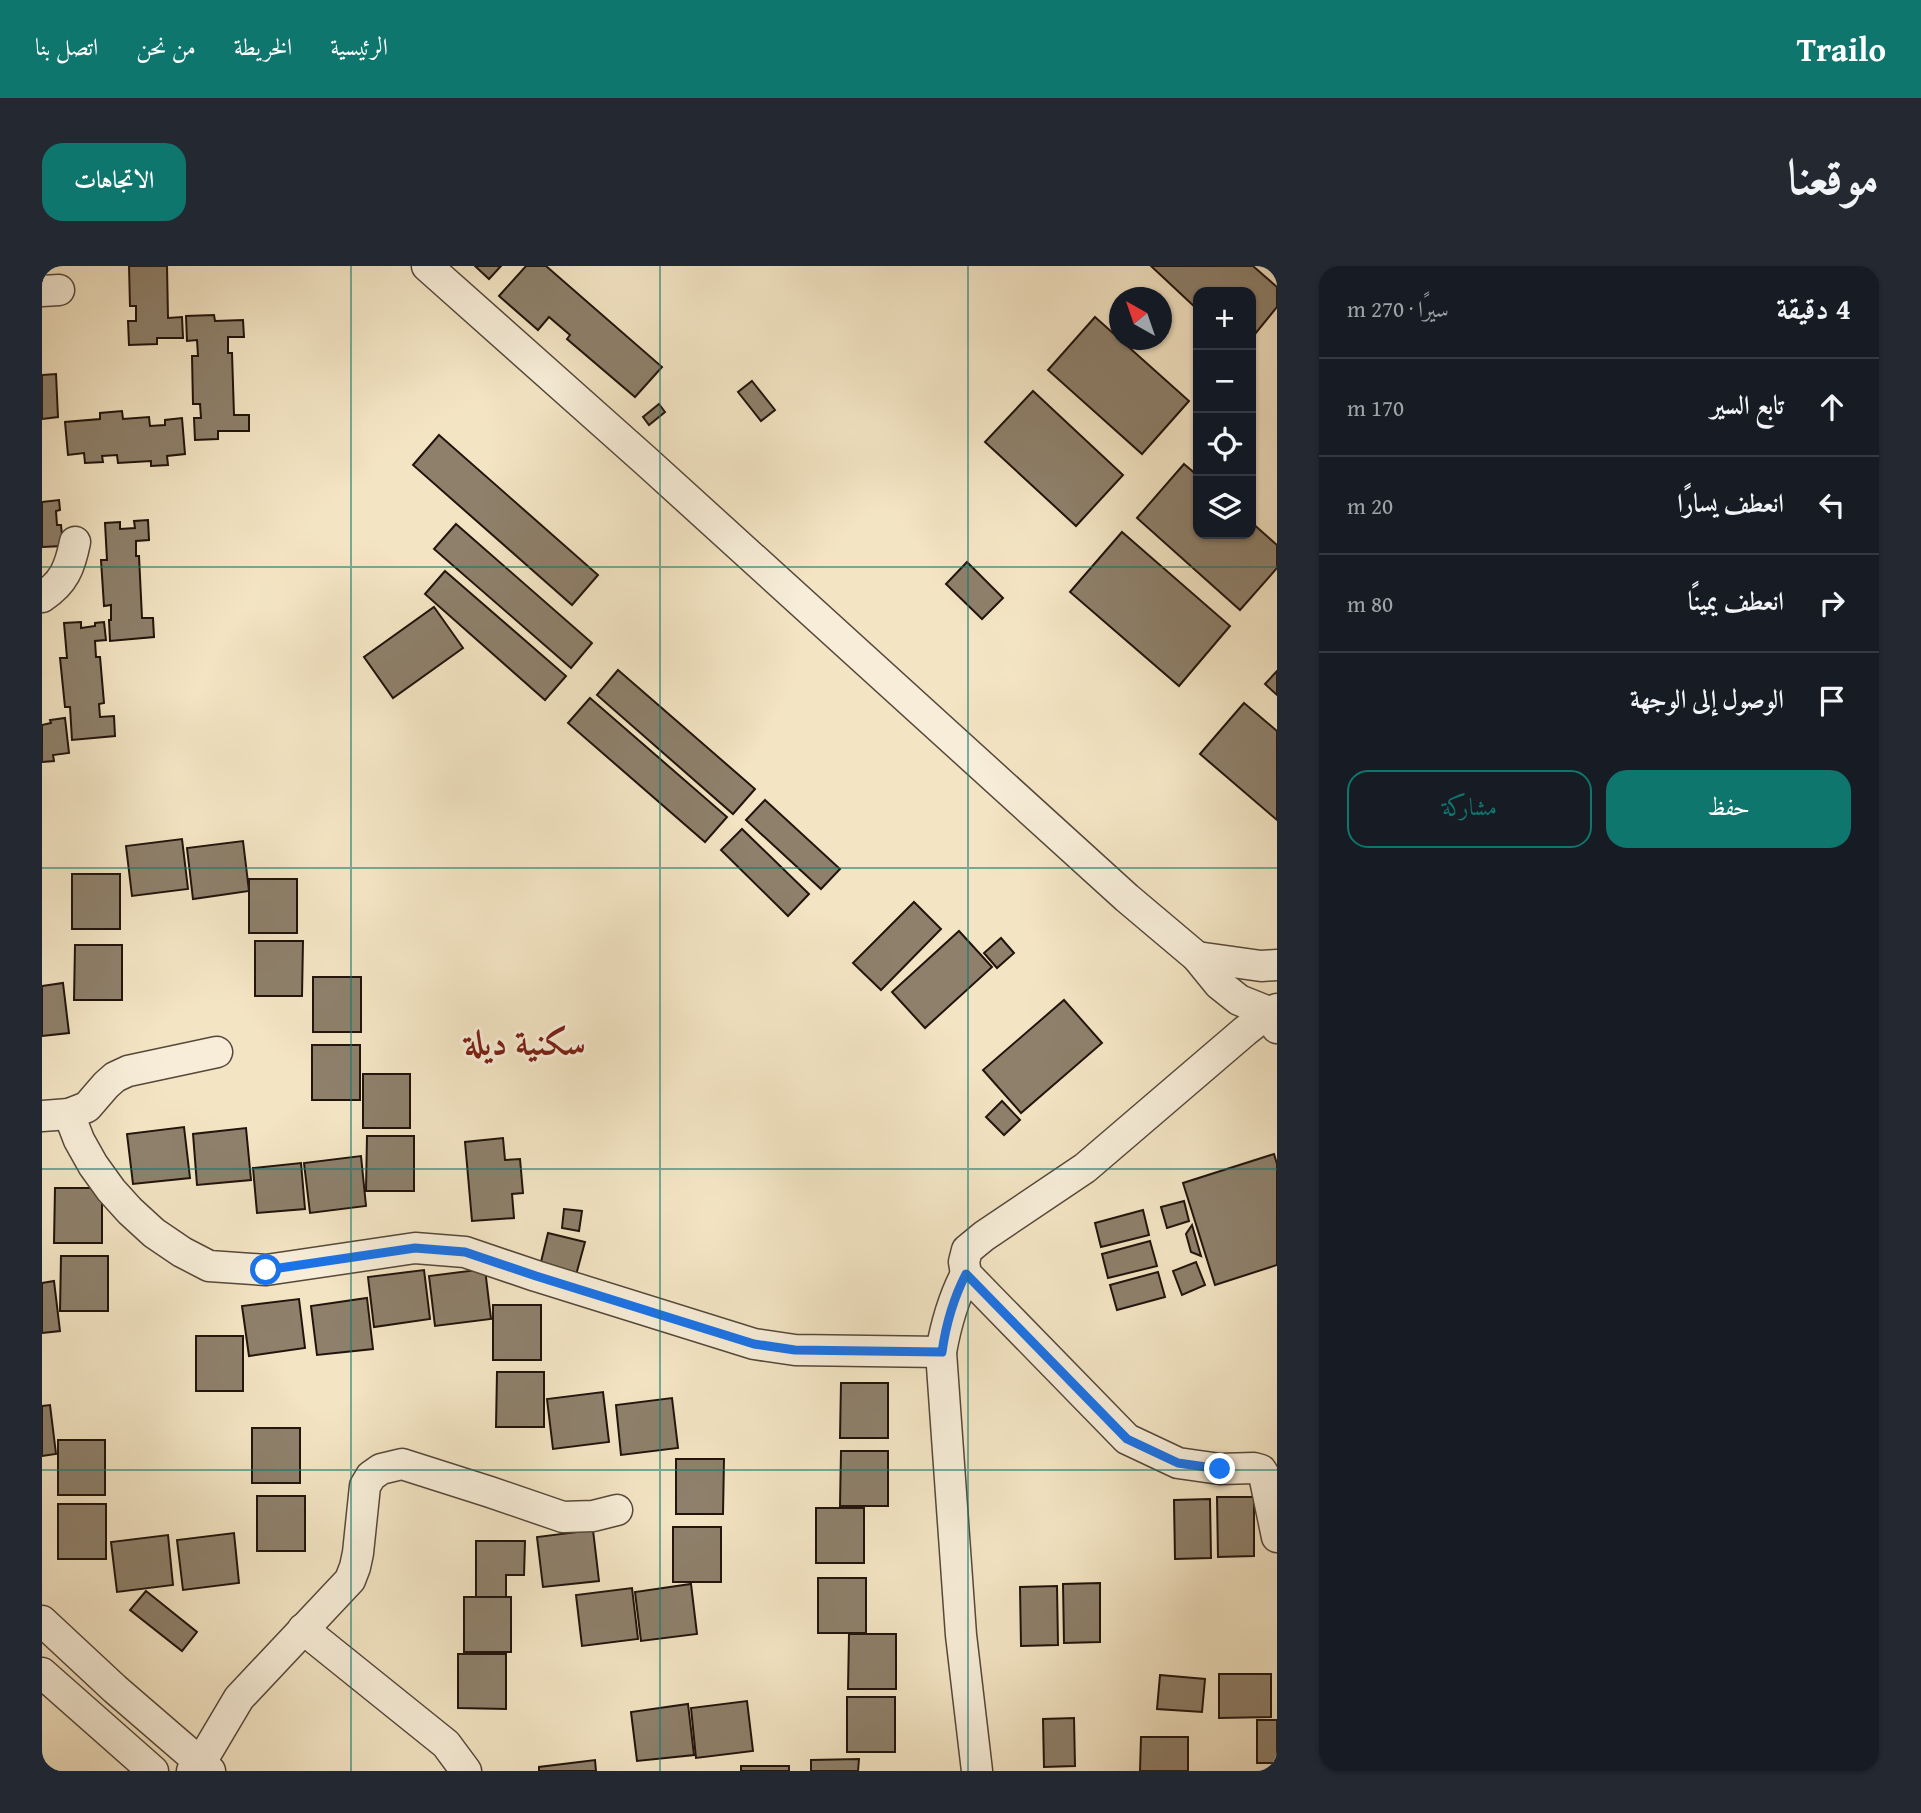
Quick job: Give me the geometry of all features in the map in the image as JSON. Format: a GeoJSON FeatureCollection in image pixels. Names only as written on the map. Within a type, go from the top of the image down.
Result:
{"type":"FeatureCollection","features":[{"type":"Feature","properties":{"kind":"street"},"geometry":{"type":"LineString","coordinates":[[427,266],[1127,898],[1196,957],[1219,984],[1239,1000],[1274,1016],[1085,1168],[984,1236],[967,1250],[964,1262],[966,1274],[1127,1439],[1178,1463],[1220,1469],[1261,1470],[1265,1475],[1277,1537]]}},
{"type":"Feature","properties":{"kind":"street"},"geometry":{"type":"LineString","coordinates":[[42,597],[61,581],[72,559],[75,542]]}},
{"type":"Feature","properties":{"kind":"street"},"geometry":{"type":"LineString","coordinates":[[1196,957],[1261,966],[1277,965]]}},
{"type":"Feature","properties":{"kind":"street"},"geometry":{"type":"LineString","coordinates":[[216,1052],[115,1077],[87,1107],[56,1115],[79,1140],[93,1165],[130,1212],[163,1240],[209,1266],[266,1270],[415,1248],[465,1252],[754,1344],[795,1350],[942,1352]]}},
{"type":"Feature","properties":{"kind":"street"},"geometry":{"type":"LineString","coordinates":[[966,1274],[956,1292],[946,1324],[942,1352],[961,1634],[977,1771]]}},
{"type":"Feature","properties":{"kind":"street"},"geometry":{"type":"LineString","coordinates":[[42,1621],[201,1768],[239,1698],[350,1580],[358,1553],[365,1486],[371,1476],[381,1469],[402,1464],[563,1517],[593,1516],[617,1510]]}},
{"type":"Feature","properties":{"kind":"street"},"geometry":{"type":"LineString","coordinates":[[303,1629],[446,1744],[466,1771]]}},
{"type":"Feature","properties":{"kind":"street"},"geometry":{"type":"LineString","coordinates":[[42,1673],[153,1771]]}},
{"type":"Feature","properties":{"kind":"building"},"geometry":{"type":"Polygon","coordinates":[[[129,266],[167,266],[168,318],[182,317],[183,338],[157,338],[157,344],[129,345],[128,321],[136,321],[136,306],[130,306],[129,266]]]}},
{"type":"Feature","properties":{"kind":"building"},"geometry":{"type":"Polygon","coordinates":[[[475,266],[501,266],[489,279],[475,266]]]}},
{"type":"Feature","properties":{"kind":"building"},"geometry":{"type":"Polygon","coordinates":[[[526,266],[546,266],[662,367],[635,397],[567,339],[570,335],[549,317],[538,330],[499,296],[526,266]]]}},
{"type":"Feature","properties":{"kind":"building"},"geometry":{"type":"Polygon","coordinates":[[[1151,266],[1253,266],[1277,287],[1277,307],[1256,333],[1256,287],[1193,287],[1193,305],[1151,266]]]}},
{"type":"Feature","properties":{"kind":"building"},"geometry":{"type":"Polygon","coordinates":[[[214,315],[215,321],[243,320],[244,337],[228,337],[228,353],[232,353],[234,415],[249,415],[249,431],[218,431],[218,439],[195,440],[194,418],[201,418],[200,404],[193,404],[192,356],[198,356],[197,340],[187,341],[186,316],[214,315]]]}},
{"type":"Feature","properties":{"kind":"building"},"geometry":{"type":"Polygon","coordinates":[[[1095,317],[1109,330],[1109,350],[1132,350],[1189,401],[1142,454],[1048,370],[1095,317]]]}},
{"type":"Feature","properties":{"kind":"building"},"geometry":{"type":"Polygon","coordinates":[[[56,374],[58,417],[42,419],[42,375],[56,374]]]}},
{"type":"Feature","properties":{"kind":"building"},"geometry":{"type":"Polygon","coordinates":[[[752,381],[775,410],[761,421],[738,392],[752,381]]]}},
{"type":"Feature","properties":{"kind":"building"},"geometry":{"type":"Polygon","coordinates":[[[1033,391],[1123,475],[1076,526],[985,442],[1033,391]]]}},
{"type":"Feature","properties":{"kind":"building"},"geometry":{"type":"Polygon","coordinates":[[[659,404],[665,412],[649,425],[643,417],[659,404]]]}},
{"type":"Feature","properties":{"kind":"building"},"geometry":{"type":"Polygon","coordinates":[[[122,411],[123,419],[149,417],[150,426],[165,425],[165,420],[182,418],[185,454],[167,456],[168,465],[151,466],[151,461],[118,463],[117,455],[102,456],[103,462],[85,463],[84,453],[68,455],[65,422],[100,419],[100,413],[122,411]]]}},
{"type":"Feature","properties":{"kind":"building"},"geometry":{"type":"Polygon","coordinates":[[[439,435],[598,575],[572,605],[413,465],[439,435]]]}},
{"type":"Feature","properties":{"kind":"building"},"geometry":{"type":"Polygon","coordinates":[[[1184,464],[1193,472],[1193,539],[1256,539],[1256,526],[1277,545],[1277,568],[1240,610],[1137,518],[1184,464]]]}},
{"type":"Feature","properties":{"kind":"building"},"geometry":{"type":"Polygon","coordinates":[[[59,500],[60,510],[56,511],[57,525],[61,525],[63,546],[42,547],[42,502],[59,500]]]}},
{"type":"Feature","properties":{"kind":"building"},"geometry":{"type":"Polygon","coordinates":[[[148,520],[149,540],[136,541],[136,556],[139,556],[142,618],[153,618],[154,637],[110,641],[111,605],[104,606],[101,560],[107,560],[105,523],[120,522],[120,529],[135,528],[134,521],[148,520]]]}},
{"type":"Feature","properties":{"kind":"building"},"geometry":{"type":"Polygon","coordinates":[[[456,524],[592,643],[571,668],[434,549],[456,524]]]}},
{"type":"Feature","properties":{"kind":"building"},"geometry":{"type":"Polygon","coordinates":[[[1122,532],[1230,626],[1179,686],[1070,592],[1122,532]]]}},
{"type":"Feature","properties":{"kind":"building"},"geometry":{"type":"Polygon","coordinates":[[[967,562],[1003,598],[982,619],[946,584],[967,562]]]}},
{"type":"Feature","properties":{"kind":"building"},"geometry":{"type":"Polygon","coordinates":[[[445,571],[566,676],[545,700],[425,594],[445,571]]]}},
{"type":"Feature","properties":{"kind":"building"},"geometry":{"type":"Polygon","coordinates":[[[434,607],[463,648],[393,698],[364,657],[434,607]]]}},
{"type":"Feature","properties":{"kind":"building"},"geometry":{"type":"Polygon","coordinates":[[[81,622],[81,628],[104,622],[106,640],[95,641],[96,657],[100,657],[104,703],[99,704],[100,717],[114,716],[115,736],[72,740],[70,707],[65,707],[60,658],[67,658],[64,623],[81,622]]]}},
{"type":"Feature","properties":{"kind":"building"},"geometry":{"type":"Polygon","coordinates":[[[618,670],[755,789],[733,814],[597,695],[618,670]]]}},
{"type":"Feature","properties":{"kind":"building"},"geometry":{"type":"Polygon","coordinates":[[[1277,671],[1277,695],[1265,684],[1277,671]]]}},
{"type":"Feature","properties":{"kind":"building"},"geometry":{"type":"Polygon","coordinates":[[[590,698],[727,817],[705,842],[568,723],[590,698]]]}},
{"type":"Feature","properties":{"kind":"building"},"geometry":{"type":"Polygon","coordinates":[[[1244,703],[1277,731],[1277,820],[1200,754],[1244,703]]]}},
{"type":"Feature","properties":{"kind":"building"},"geometry":{"type":"Polygon","coordinates":[[[65,718],[69,753],[53,755],[54,761],[42,762],[42,725],[51,723],[50,720],[65,718]]]}},
{"type":"Feature","properties":{"kind":"building"},"geometry":{"type":"Polygon","coordinates":[[[765,800],[840,869],[821,889],[746,820],[765,800]]]}},
{"type":"Feature","properties":{"kind":"building"},"geometry":{"type":"Polygon","coordinates":[[[742,829],[809,894],[788,916],[721,850],[742,829]]]}},
{"type":"Feature","properties":{"kind":"building"},"geometry":{"type":"Polygon","coordinates":[[[182,839],[188,889],[132,896],[126,846],[182,839]]]}},
{"type":"Feature","properties":{"kind":"building"},"geometry":{"type":"Polygon","coordinates":[[[243,841],[249,891],[193,899],[187,848],[243,841]]]}},
{"type":"Feature","properties":{"kind":"building"},"geometry":{"type":"Polygon","coordinates":[[[72,874],[120,874],[120,929],[72,929],[72,874]]]}},
{"type":"Feature","properties":{"kind":"building"},"geometry":{"type":"Polygon","coordinates":[[[249,879],[297,879],[297,933],[249,933],[249,879]]]}},
{"type":"Feature","properties":{"kind":"building"},"geometry":{"type":"Polygon","coordinates":[[[914,902],[941,929],[881,990],[853,963],[914,902]]]}},
{"type":"Feature","properties":{"kind":"building"},"geometry":{"type":"Polygon","coordinates":[[[959,931],[992,967],[925,1028],[892,992],[959,931]]]}},
{"type":"Feature","properties":{"kind":"building"},"geometry":{"type":"Polygon","coordinates":[[[1001,938],[1014,953],[997,968],[984,953],[1001,938]]]}},
{"type":"Feature","properties":{"kind":"building"},"geometry":{"type":"Polygon","coordinates":[[[255,941],[303,941],[302,996],[255,996],[255,941]]]}},
{"type":"Feature","properties":{"kind":"building"},"geometry":{"type":"Polygon","coordinates":[[[75,945],[122,945],[122,1000],[74,1000],[75,945]]]}},
{"type":"Feature","properties":{"kind":"building"},"geometry":{"type":"Polygon","coordinates":[[[313,977],[361,977],[361,1032],[313,1032],[313,977]]]}},
{"type":"Feature","properties":{"kind":"building"},"geometry":{"type":"Polygon","coordinates":[[[63,983],[69,1033],[42,1036],[42,986],[63,983]]]}},
{"type":"Feature","properties":{"kind":"building"},"geometry":{"type":"Polygon","coordinates":[[[1064,1000],[1102,1043],[1021,1113],[983,1070],[1064,1000]]]}},
{"type":"Feature","properties":{"kind":"building"},"geometry":{"type":"Polygon","coordinates":[[[312,1045],[360,1045],[360,1100],[312,1100],[312,1045]]]}},
{"type":"Feature","properties":{"kind":"building"},"geometry":{"type":"Polygon","coordinates":[[[363,1074],[410,1074],[410,1128],[363,1128],[363,1074]]]}},
{"type":"Feature","properties":{"kind":"building"},"geometry":{"type":"Polygon","coordinates":[[[1002,1101],[1020,1120],[1004,1135],[986,1117],[1002,1101]]]}},
{"type":"Feature","properties":{"kind":"building"},"geometry":{"type":"Polygon","coordinates":[[[184,1127],[190,1178],[133,1184],[127,1134],[184,1127]]]}},
{"type":"Feature","properties":{"kind":"building"},"geometry":{"type":"Polygon","coordinates":[[[246,1128],[251,1180],[197,1185],[193,1134],[246,1128]]]}},
{"type":"Feature","properties":{"kind":"building"},"geometry":{"type":"Polygon","coordinates":[[[367,1136],[414,1136],[414,1191],[366,1191],[367,1136]]]}},
{"type":"Feature","properties":{"kind":"building"},"geometry":{"type":"Polygon","coordinates":[[[503,1138],[505,1160],[520,1159],[523,1193],[512,1194],[514,1218],[472,1221],[465,1142],[503,1138]]]}},
{"type":"Feature","properties":{"kind":"building"},"geometry":{"type":"Polygon","coordinates":[[[1274,1154],[1277,1164],[1277,1265],[1215,1285],[1183,1183],[1274,1154]]]}},
{"type":"Feature","properties":{"kind":"building"},"geometry":{"type":"Polygon","coordinates":[[[361,1156],[366,1206],[310,1213],[304,1163],[361,1156]]]}},
{"type":"Feature","properties":{"kind":"building"},"geometry":{"type":"Polygon","coordinates":[[[301,1163],[305,1209],[257,1213],[253,1168],[301,1163]]]}},
{"type":"Feature","properties":{"kind":"building"},"geometry":{"type":"Polygon","coordinates":[[[55,1188],[102,1188],[102,1243],[54,1243],[55,1188]]]}},
{"type":"Feature","properties":{"kind":"building"},"geometry":{"type":"Polygon","coordinates":[[[1184,1201],[1189,1221],[1167,1228],[1161,1207],[1184,1201]]]}},
{"type":"Feature","properties":{"kind":"building"},"geometry":{"type":"Polygon","coordinates":[[[564,1209],[582,1211],[579,1231],[562,1228],[564,1209]]]}},
{"type":"Feature","properties":{"kind":"building"},"geometry":{"type":"Polygon","coordinates":[[[1143,1210],[1149,1235],[1101,1247],[1095,1223],[1143,1210]]]}},
{"type":"Feature","properties":{"kind":"building"},"geometry":{"type":"Polygon","coordinates":[[[1192,1225],[1201,1256],[1191,1252],[1186,1234],[1192,1225]]]}},
{"type":"Feature","properties":{"kind":"building"},"geometry":{"type":"Polygon","coordinates":[[[548,1233],[585,1242],[576,1275],[540,1266],[548,1233]]]}},
{"type":"Feature","properties":{"kind":"building"},"geometry":{"type":"Polygon","coordinates":[[[1150,1241],[1157,1266],[1108,1278],[1102,1254],[1150,1241]]]}},
{"type":"Feature","properties":{"kind":"building"},"geometry":{"type":"Polygon","coordinates":[[[61,1256],[108,1256],[108,1311],[60,1311],[61,1256]]]}},
{"type":"Feature","properties":{"kind":"building"},"geometry":{"type":"Polygon","coordinates":[[[1196,1262],[1205,1285],[1182,1295],[1173,1271],[1196,1262]]]}},
{"type":"Feature","properties":{"kind":"building"},"geometry":{"type":"Polygon","coordinates":[[[485,1269],[491,1319],[435,1326],[429,1276],[485,1269]]]}},
{"type":"Feature","properties":{"kind":"building"},"geometry":{"type":"Polygon","coordinates":[[[424,1270],[430,1319],[374,1327],[368,1277],[424,1270]]]}},
{"type":"Feature","properties":{"kind":"building"},"geometry":{"type":"Polygon","coordinates":[[[1158,1272],[1165,1297],[1117,1310],[1110,1285],[1158,1272]]]}},
{"type":"Feature","properties":{"kind":"building"},"geometry":{"type":"Polygon","coordinates":[[[54,1281],[60,1331],[42,1333],[42,1283],[54,1281]]]}},
{"type":"Feature","properties":{"kind":"building"},"geometry":{"type":"Polygon","coordinates":[[[367,1298],[373,1349],[317,1355],[311,1306],[367,1298]]]}},
{"type":"Feature","properties":{"kind":"building"},"geometry":{"type":"Polygon","coordinates":[[[299,1299],[305,1348],[249,1356],[242,1306],[299,1299]]]}},
{"type":"Feature","properties":{"kind":"building"},"geometry":{"type":"Polygon","coordinates":[[[493,1305],[541,1305],[541,1360],[493,1360],[493,1305]]]}},
{"type":"Feature","properties":{"kind":"building"},"geometry":{"type":"Polygon","coordinates":[[[196,1336],[243,1336],[243,1391],[196,1391],[196,1336]]]}},
{"type":"Feature","properties":{"kind":"building"},"geometry":{"type":"Polygon","coordinates":[[[497,1372],[544,1372],[544,1427],[496,1427],[497,1372]]]}},
{"type":"Feature","properties":{"kind":"building"},"geometry":{"type":"Polygon","coordinates":[[[841,1383],[888,1383],[888,1438],[840,1438],[841,1383]]]}},
{"type":"Feature","properties":{"kind":"building"},"geometry":{"type":"Polygon","coordinates":[[[603,1392],[609,1442],[553,1449],[547,1399],[603,1392]]]}},
{"type":"Feature","properties":{"kind":"building"},"geometry":{"type":"Polygon","coordinates":[[[672,1398],[678,1448],[621,1455],[616,1405],[672,1398]]]}},
{"type":"Feature","properties":{"kind":"building"},"geometry":{"type":"Polygon","coordinates":[[[50,1405],[56,1454],[42,1456],[42,1406],[50,1405]]]}},
{"type":"Feature","properties":{"kind":"building"},"geometry":{"type":"Polygon","coordinates":[[[252,1428],[300,1428],[300,1483],[252,1483],[252,1428]]]}},
{"type":"Feature","properties":{"kind":"building"},"geometry":{"type":"Polygon","coordinates":[[[58,1440],[105,1440],[105,1495],[58,1495],[58,1440]]]}},
{"type":"Feature","properties":{"kind":"building"},"geometry":{"type":"Polygon","coordinates":[[[841,1451],[888,1451],[888,1506],[840,1506],[841,1451]]]}},
{"type":"Feature","properties":{"kind":"building"},"geometry":{"type":"Polygon","coordinates":[[[676,1459],[724,1459],[723,1514],[676,1514],[676,1459]]]}},
{"type":"Feature","properties":{"kind":"building"},"geometry":{"type":"Polygon","coordinates":[[[257,1496],[305,1496],[305,1551],[257,1551],[257,1496]]]}},
{"type":"Feature","properties":{"kind":"building"},"geometry":{"type":"Polygon","coordinates":[[[1217,1497],[1254,1497],[1254,1556],[1218,1557],[1217,1497]]]}},
{"type":"Feature","properties":{"kind":"building"},"geometry":{"type":"Polygon","coordinates":[[[1210,1499],[1211,1558],[1175,1559],[1174,1500],[1210,1499]]]}},
{"type":"Feature","properties":{"kind":"building"},"geometry":{"type":"Polygon","coordinates":[[[58,1504],[106,1504],[106,1559],[58,1559],[58,1504]]]}},
{"type":"Feature","properties":{"kind":"building"},"geometry":{"type":"Polygon","coordinates":[[[816,1508],[864,1508],[864,1563],[816,1563],[816,1508]]]}},
{"type":"Feature","properties":{"kind":"building"},"geometry":{"type":"Polygon","coordinates":[[[673,1527],[721,1527],[721,1582],[673,1582],[673,1527]]]}},
{"type":"Feature","properties":{"kind":"building"},"geometry":{"type":"Polygon","coordinates":[[[593,1530],[599,1581],[543,1587],[537,1537],[593,1530]]]}},
{"type":"Feature","properties":{"kind":"building"},"geometry":{"type":"Polygon","coordinates":[[[234,1533],[239,1583],[183,1590],[177,1540],[234,1533]]]}},
{"type":"Feature","properties":{"kind":"building"},"geometry":{"type":"Polygon","coordinates":[[[168,1535],[173,1585],[117,1592],[111,1542],[168,1535]]]}},
{"type":"Feature","properties":{"kind":"building"},"geometry":{"type":"Polygon","coordinates":[[[476,1541],[525,1541],[524,1575],[506,1575],[506,1597],[476,1597],[476,1541]]]}},
{"type":"Feature","properties":{"kind":"building"},"geometry":{"type":"Polygon","coordinates":[[[818,1578],[866,1578],[866,1633],[818,1633],[818,1578]]]}},
{"type":"Feature","properties":{"kind":"building"},"geometry":{"type":"Polygon","coordinates":[[[1100,1583],[1100,1642],[1064,1643],[1063,1584],[1100,1583]]]}},
{"type":"Feature","properties":{"kind":"building"},"geometry":{"type":"Polygon","coordinates":[[[691,1584],[697,1634],[641,1641],[635,1592],[691,1584]]]}},
{"type":"Feature","properties":{"kind":"building"},"geometry":{"type":"Polygon","coordinates":[[[1057,1586],[1058,1645],[1021,1646],[1020,1587],[1057,1586]]]}},
{"type":"Feature","properties":{"kind":"building"},"geometry":{"type":"Polygon","coordinates":[[[632,1588],[638,1639],[582,1646],[576,1595],[632,1588]]]}},
{"type":"Feature","properties":{"kind":"building"},"geometry":{"type":"Polygon","coordinates":[[[146,1591],[197,1632],[182,1651],[130,1610],[146,1591]]]}},
{"type":"Feature","properties":{"kind":"building"},"geometry":{"type":"Polygon","coordinates":[[[464,1597],[511,1597],[511,1652],[464,1652],[464,1597]]]}},
{"type":"Feature","properties":{"kind":"building"},"geometry":{"type":"Polygon","coordinates":[[[849,1634],[896,1634],[896,1689],[848,1689],[849,1634]]]}},
{"type":"Feature","properties":{"kind":"building"},"geometry":{"type":"Polygon","coordinates":[[[458,1654],[506,1654],[506,1709],[458,1708],[458,1654]]]}},
{"type":"Feature","properties":{"kind":"building"},"geometry":{"type":"Polygon","coordinates":[[[1219,1674],[1271,1674],[1271,1717],[1219,1718],[1219,1674]]]}},
{"type":"Feature","properties":{"kind":"building"},"geometry":{"type":"Polygon","coordinates":[[[1160,1675],[1205,1679],[1202,1712],[1157,1709],[1160,1675]]]}},
{"type":"Feature","properties":{"kind":"building"},"geometry":{"type":"Polygon","coordinates":[[[847,1697],[895,1697],[895,1752],[847,1752],[847,1697]]]}},
{"type":"Feature","properties":{"kind":"building"},"geometry":{"type":"Polygon","coordinates":[[[747,1701],[753,1751],[696,1758],[691,1708],[747,1701]]]}},
{"type":"Feature","properties":{"kind":"building"},"geometry":{"type":"Polygon","coordinates":[[[688,1704],[694,1755],[637,1761],[631,1712],[688,1704]]]}},
{"type":"Feature","properties":{"kind":"building"},"geometry":{"type":"Polygon","coordinates":[[[1074,1718],[1075,1766],[1044,1767],[1043,1719],[1074,1718]]]}},
{"type":"Feature","properties":{"kind":"building"},"geometry":{"type":"Polygon","coordinates":[[[1257,1720],[1277,1720],[1277,1763],[1257,1763],[1257,1720]]]}},
{"type":"Feature","properties":{"kind":"building"},"geometry":{"type":"Polygon","coordinates":[[[1141,1737],[1188,1737],[1188,1771],[1140,1771],[1141,1737]]]}},
{"type":"Feature","properties":{"kind":"building"},"geometry":{"type":"Polygon","coordinates":[[[859,1759],[858,1771],[811,1771],[811,1760],[859,1759]]]}},
{"type":"Feature","properties":{"kind":"building"},"geometry":{"type":"Polygon","coordinates":[[[595,1760],[596,1771],[539,1771],[539,1767],[595,1760]]]}},
{"type":"Feature","properties":{"kind":"building"},"geometry":{"type":"Polygon","coordinates":[[[741,1766],[789,1766],[789,1771],[741,1771],[741,1766]]]}},
{"type":"Feature","properties":{"kind":"district","name":"سكنية ديلة"},"geometry":{"type":"Point","coordinates":[525,1042]}},
{"type":"Feature","properties":{"kind":"route"},"geometry":{"type":"LineString","coordinates":[[266,1270],[415,1248],[465,1252],[754,1344],[795,1350],[942,1352],[946,1324],[956,1292],[966,1274],[1127,1439],[1178,1463],[1220,1469]]}}]}
